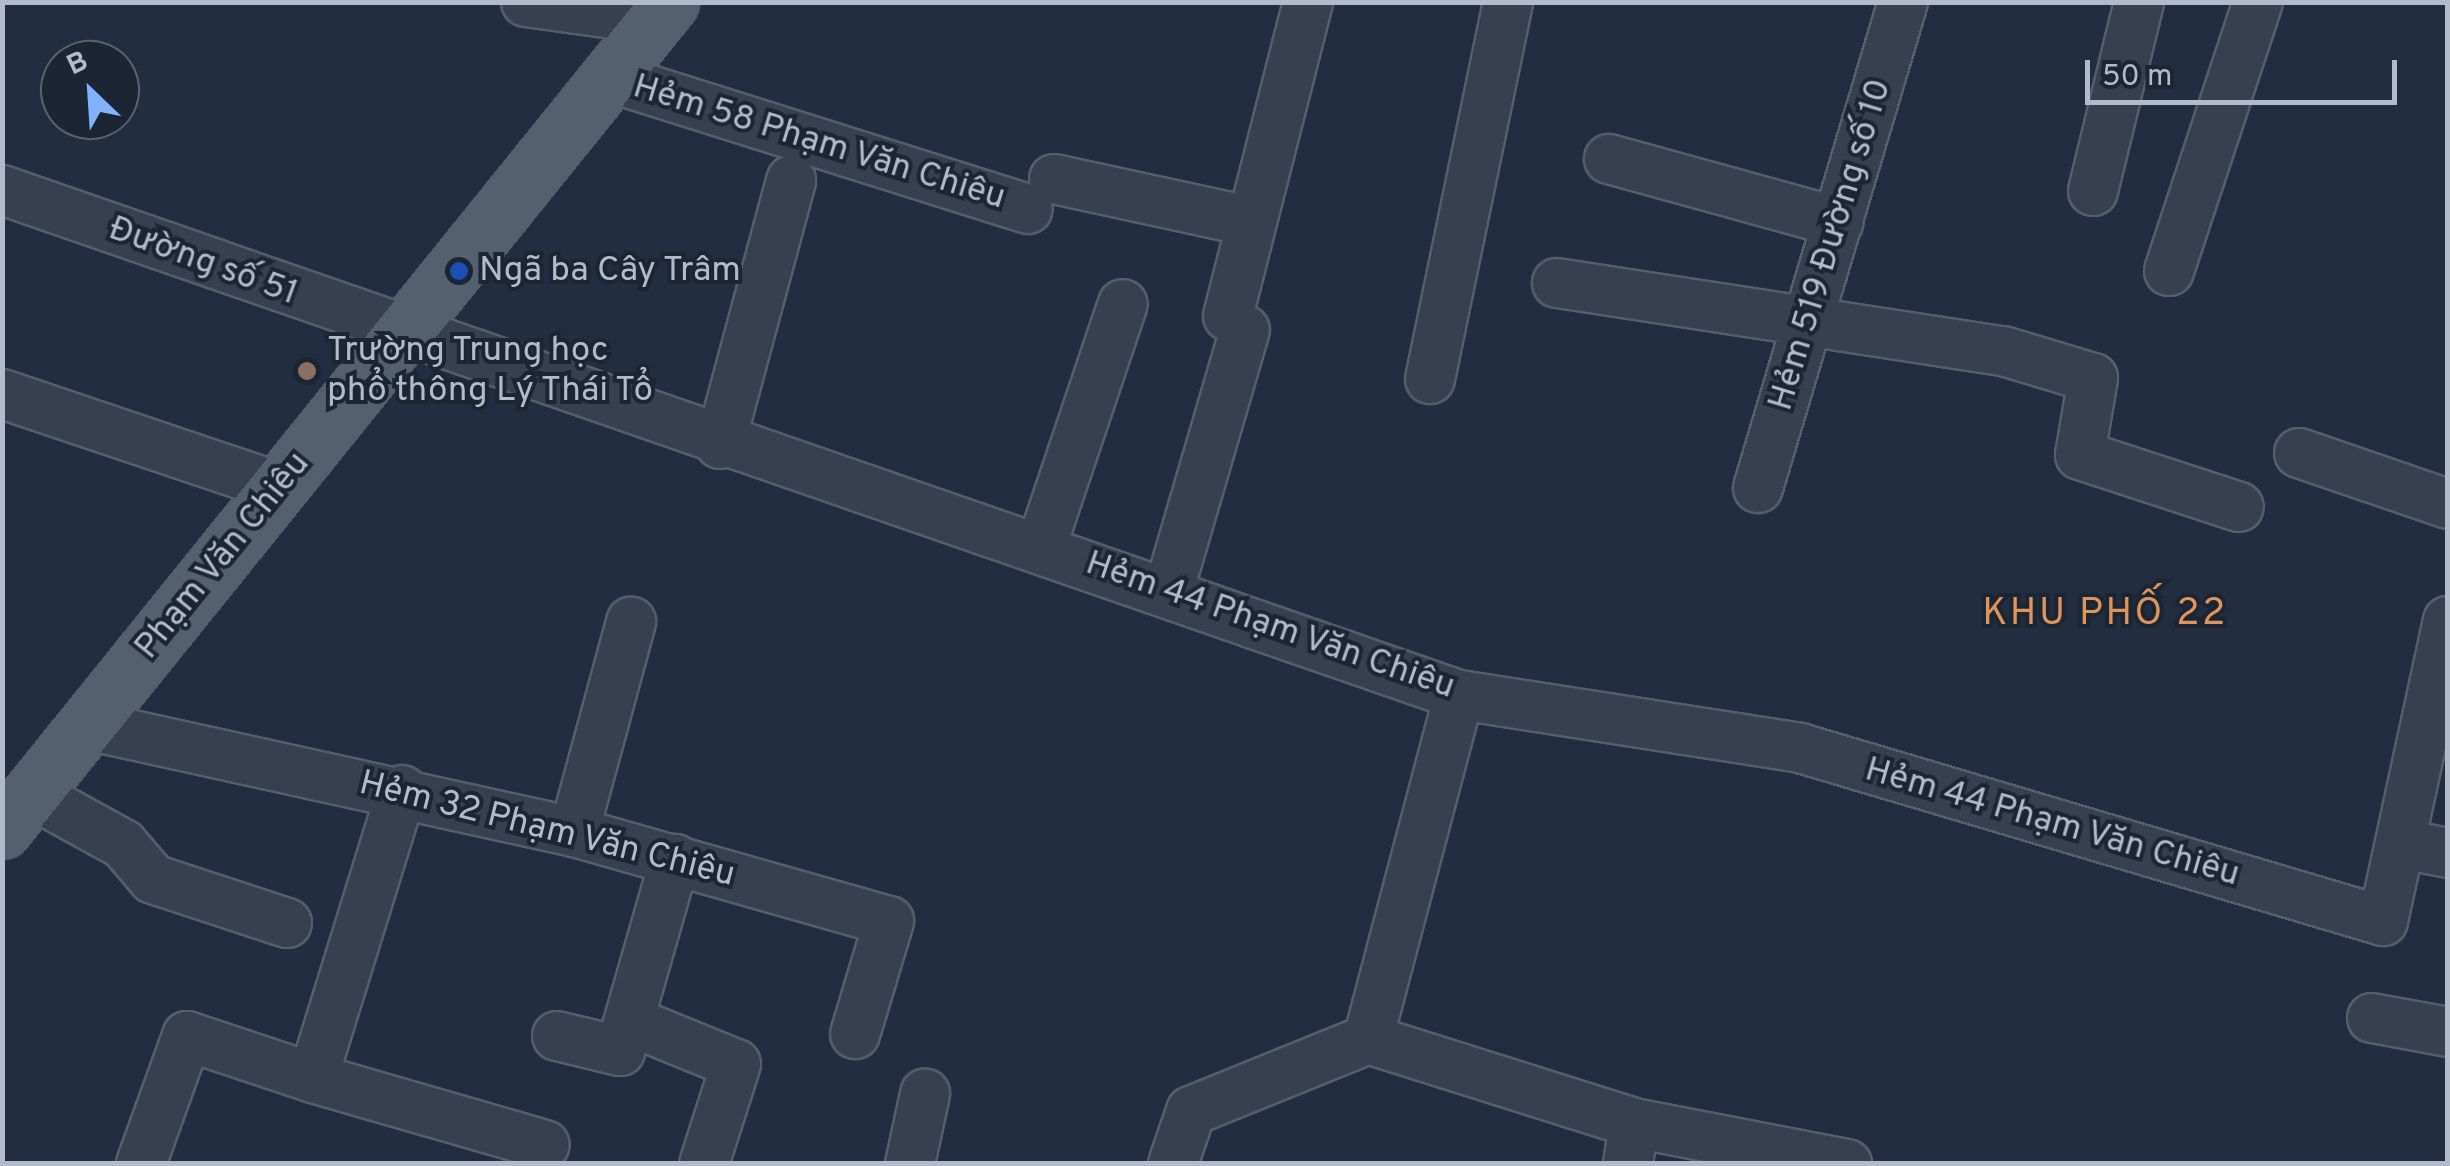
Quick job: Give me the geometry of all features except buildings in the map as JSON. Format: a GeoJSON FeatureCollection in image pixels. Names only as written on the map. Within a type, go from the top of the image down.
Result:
{"type":"FeatureCollection","features":[{"type":"Feature","properties":{"kind":"main road","name":"Phạm Văn Chiêu"},"geometry":{"type":"LineString","coordinates":[[13,813],[663,11]]}},
{"type":"Feature","properties":{"kind":"street"},"geometry":{"type":"LineString","coordinates":[[526,2],[663,11]]}},
{"type":"Feature","properties":{"kind":"street"},"geometry":{"type":"LineString","coordinates":[[1168,593],[1236,323],[1249,221],[1308,2]]}},
{"type":"Feature","properties":{"kind":"street"},"geometry":{"type":"LineString","coordinates":[[1430,378],[1508,2]]}},
{"type":"Feature","properties":{"kind":"street","name":"Hẻm 519 Đường số 10"},"geometry":{"type":"LineString","coordinates":[[1758,488],[1903,2]]}},
{"type":"Feature","properties":{"kind":"street"},"geometry":{"type":"LineString","coordinates":[[2093,191],[2139,2]]}},
{"type":"Feature","properties":{"kind":"street"},"geometry":{"type":"LineString","coordinates":[[2169,271],[2258,2]]}},
{"type":"Feature","properties":{"kind":"street","name":"Hẻm 58 Phạm Văn Chiêu"},"geometry":{"type":"LineString","coordinates":[[610,78],[1041,194],[1249,221]]}},
{"type":"Feature","properties":{"kind":"street"},"geometry":{"type":"LineString","coordinates":[[1609,159],[1838,222]]}},
{"type":"Feature","properties":{"kind":"street"},"geometry":{"type":"LineString","coordinates":[[720,444],[791,180]]}},
{"type":"Feature","properties":{"kind":"street","name":"Đường số 51"},"geometry":{"type":"LineString","coordinates":[[2,190],[403,333]]}},
{"type":"Feature","properties":{"kind":"street"},"geometry":{"type":"LineString","coordinates":[[1556,283],[2004,351],[2092,378],[2080,455],[2239,507]]}},
{"type":"Feature","properties":{"kind":"street"},"geometry":{"type":"LineString","coordinates":[[1042,544],[1123,304]]}},
{"type":"Feature","properties":{"kind":"street","name":"Hẻm 44 Phạm Văn Chiêu"},"geometry":{"type":"LineString","coordinates":[[403,333],[720,444],[1042,544],[1168,593],[1459,695],[1800,748],[2383,920],[2402,844]]}},
{"type":"Feature","properties":{"kind":"street"},"geometry":{"type":"LineString","coordinates":[[2,394],[278,487]]}},
{"type":"Feature","properties":{"kind":"street"},"geometry":{"type":"LineString","coordinates":[[2299,453],[2448,504]]}},
{"type":"Feature","properties":{"kind":"street"},"geometry":{"type":"LineString","coordinates":[[574,832],[631,622]]}},
{"type":"Feature","properties":{"kind":"street"},"geometry":{"type":"LineString","coordinates":[[2444,650],[2402,844],[2448,853]]}},
{"type":"Feature","properties":{"kind":"street"},"geometry":{"type":"LineString","coordinates":[[1368,1039],[1459,695]]}},
{"type":"Feature","properties":{"kind":"street","name":"Hẻm 32 Phạm Văn Chiêu"},"geometry":{"type":"LineString","coordinates":[[87,726],[402,790],[675,859],[890,921],[855,1034]]}},
{"type":"Feature","properties":{"kind":"street"},"geometry":{"type":"LineString","coordinates":[[313,1078],[402,790]]}},
{"type":"Feature","properties":{"kind":"street"},"geometry":{"type":"LineString","coordinates":[[13,813],[122,844],[152,880],[287,923]]}},
{"type":"Feature","properties":{"kind":"street"},"geometry":{"type":"LineString","coordinates":[[558,1036],[620,1051],[675,859]]}},
{"type":"Feature","properties":{"kind":"street"},"geometry":{"type":"LineString","coordinates":[[2372,1018],[2448,1032]]}},
{"type":"Feature","properties":{"kind":"street"},"geometry":{"type":"LineString","coordinates":[[630,1021],[736,1064],[704,1164]]}},
{"type":"Feature","properties":{"kind":"street"},"geometry":{"type":"LineString","coordinates":[[142,1164],[186,1036],[313,1078],[545,1145]]}},
{"type":"Feature","properties":{"kind":"street"},"geometry":{"type":"LineString","coordinates":[[1173,1164],[1191,1111],[1368,1039],[1631,1143],[1847,1164]]}},
{"type":"Feature","properties":{"kind":"street"},"geometry":{"type":"LineString","coordinates":[[910,1164],[925,1094]]}},
{"type":"Feature","properties":{"kind":"place","name":"Ngã ba Cây Trâm"},"geometry":{"type":"Point","coordinates":[459,271]}},
{"type":"Feature","properties":{"kind":"place","name":"Trường Trung học phổ thông Lý Thái Tổ"},"geometry":{"type":"Point","coordinates":[307,371]}},
{"type":"Feature","properties":{"kind":"district","name":"KHU PHỐ 22"},"geometry":{"type":"Point","coordinates":[2105,615]}}]}
